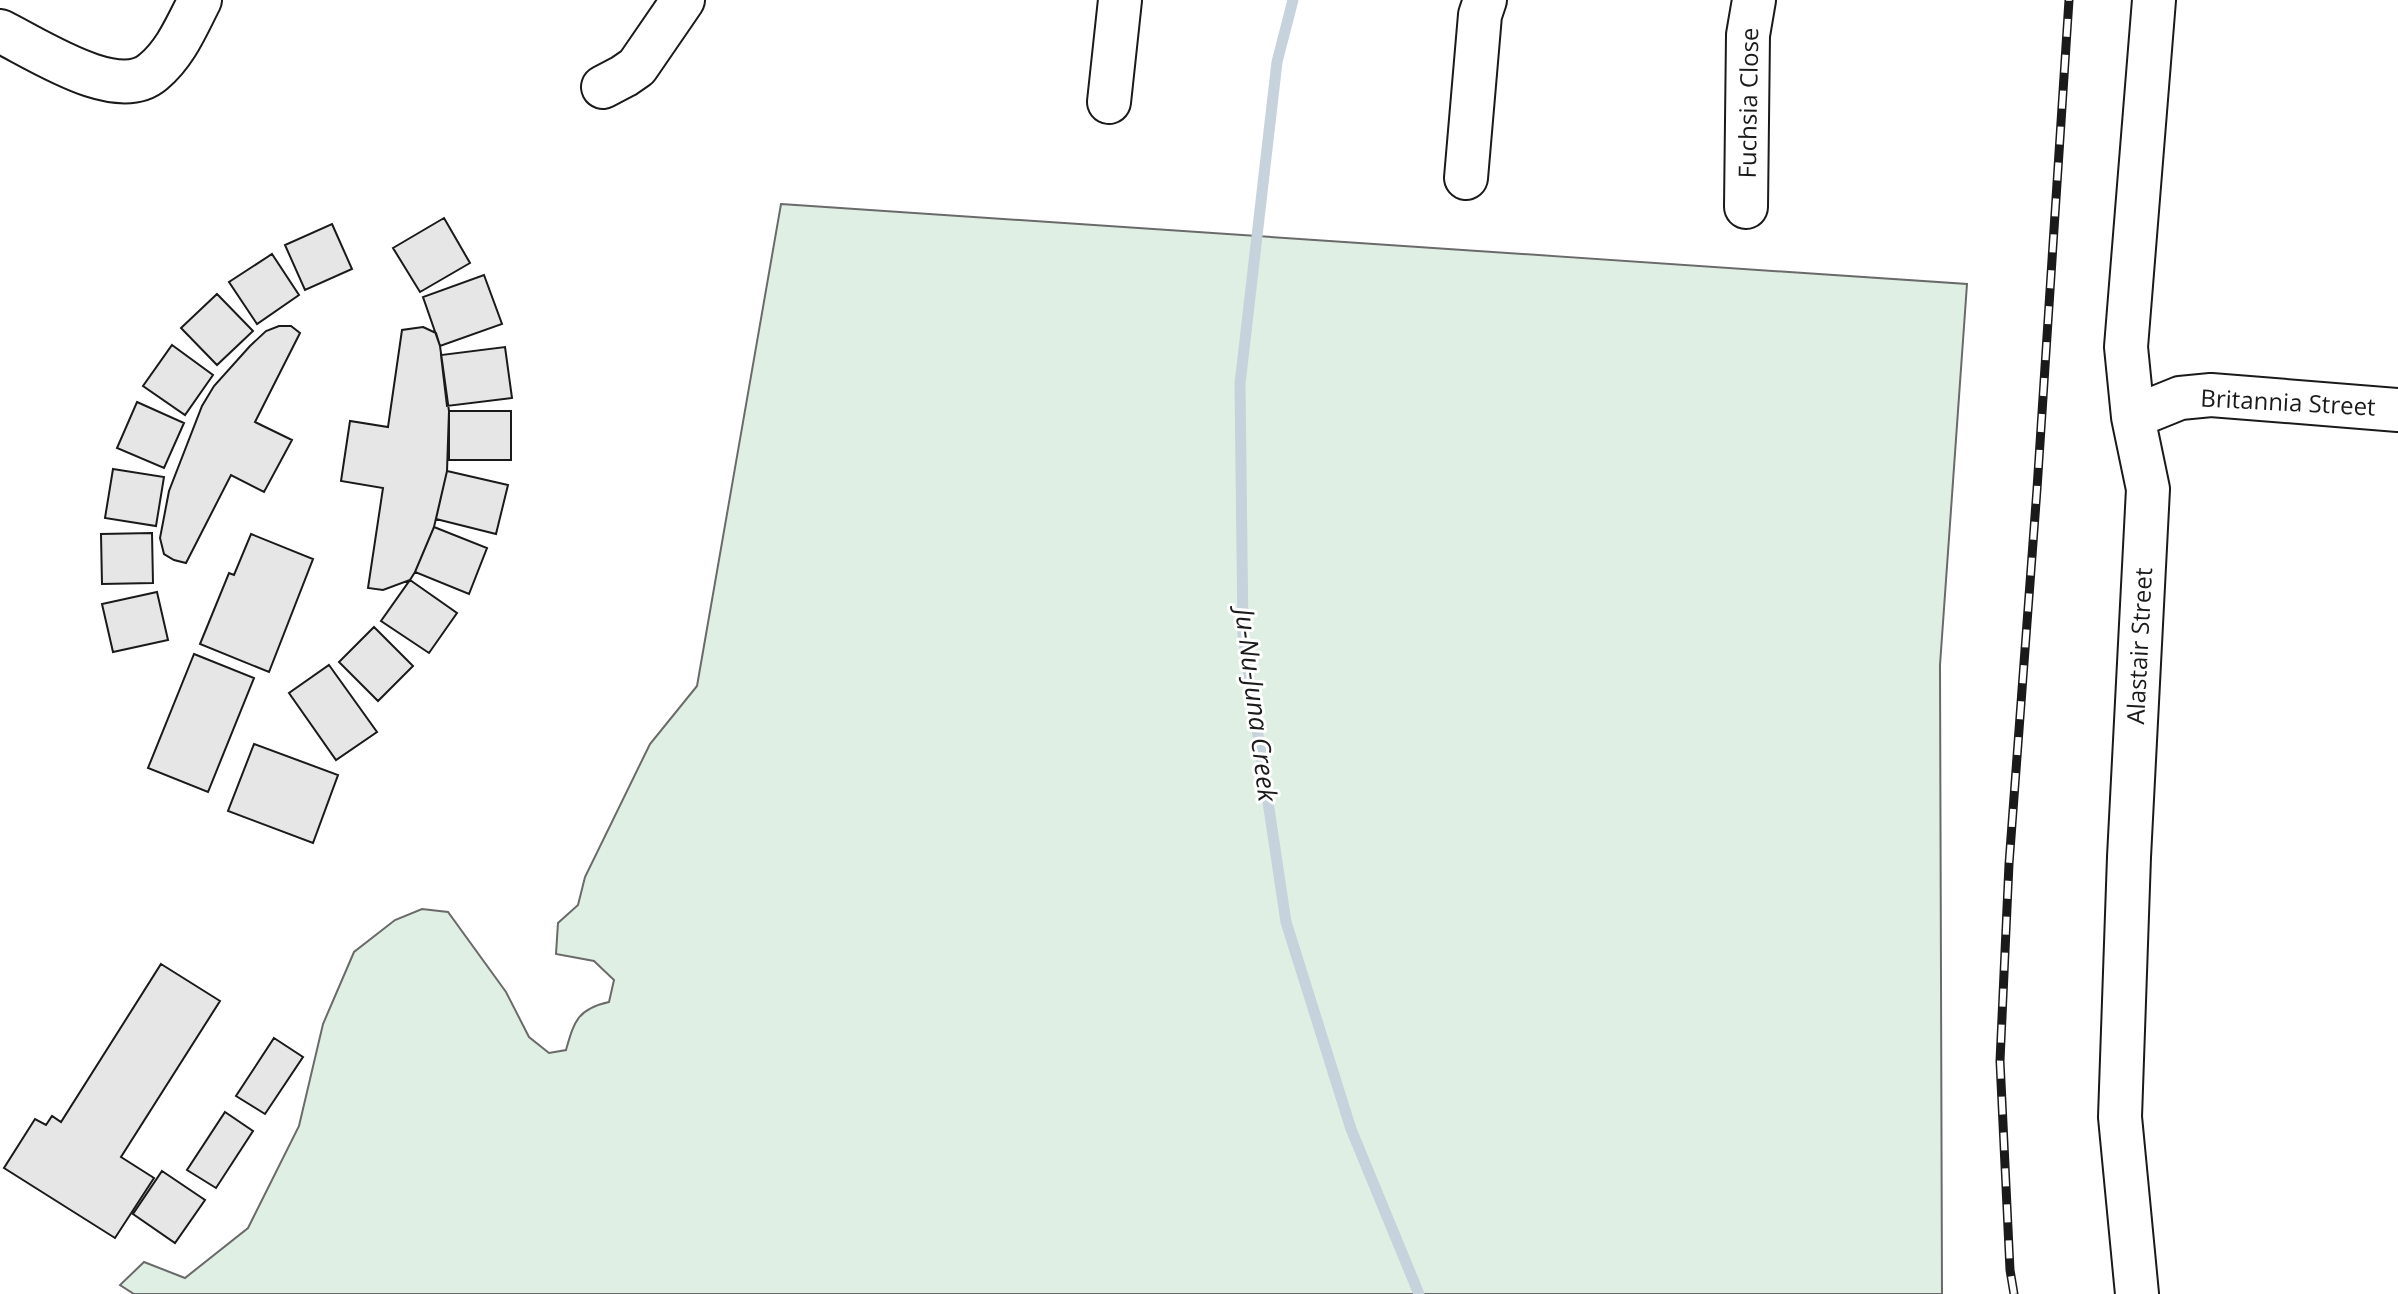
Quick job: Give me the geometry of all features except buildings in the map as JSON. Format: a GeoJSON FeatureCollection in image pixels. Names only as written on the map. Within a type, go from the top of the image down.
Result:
{"type":"FeatureCollection","features":[{"type":"Feature","properties":{"kind":"street"},"geometry":{"type":"LineString","coordinates":[[0,31],[95,78],[134,82],[151,75],[163,62],[180,39],[200,0]]}},
{"type":"Feature","properties":{"kind":"street"},"geometry":{"type":"LineString","coordinates":[[603,87],[637,67],[683,0]]}},
{"type":"Feature","properties":{"kind":"street"},"geometry":{"type":"LineString","coordinates":[[1109,102],[1120,0]]}},
{"type":"Feature","properties":{"kind":"street"},"geometry":{"type":"LineString","coordinates":[[1466,178],[1480,15],[1485,0]]}},
{"type":"Feature","properties":{"kind":"street","name":"Fuchsia Close"},"geometry":{"type":"LineString","coordinates":[[1746,207],[1748,35],[1754,0]]}},
{"type":"Feature","properties":{"kind":"street","name":"Alastair Street"},"geometry":{"type":"LineString","coordinates":[[2137,1294],[2120,1117],[2129,857],[2148,489],[2133,417],[2126,347],[2154,0]]}},
{"type":"Feature","properties":{"kind":"street","name":"Britannia Street"},"geometry":{"type":"LineString","coordinates":[[2133,417],[2180,398],[2211,395],[2398,410]]}},
{"type":"Feature","properties":{"kind":"green space"},"geometry":{"type":"Polygon","coordinates":[[[781,204],[1967,284],[1940,665],[1942,1294],[134,1294],[120,1285],[144,1262],[185,1278],[248,1228],[299,1126],[323,1024],[354,952],[395,920],[422,909],[448,912],[506,992],[529,1037],[549,1053],[566,1050],[578,1018],[590,1009],[609,1002],[614,980],[594,961],[556,954],[558,923],[578,905],[585,877],[650,744],[697,686],[781,204]]]}},
{"type":"Feature","properties":{"kind":"waterway","name":"Ju-Nu-Juna Creek"},"geometry":{"type":"LineString","coordinates":[[1293,0],[1277,62],[1240,384],[1243,635],[1286,922],[1351,1129],[1419,1294]]}},
{"type":"Feature","properties":{"kind":"railway"},"geometry":{"type":"LineString","coordinates":[[2014,1294],[2010,1270],[2000,1061],[2009,864],[2069,0]]}}]}
